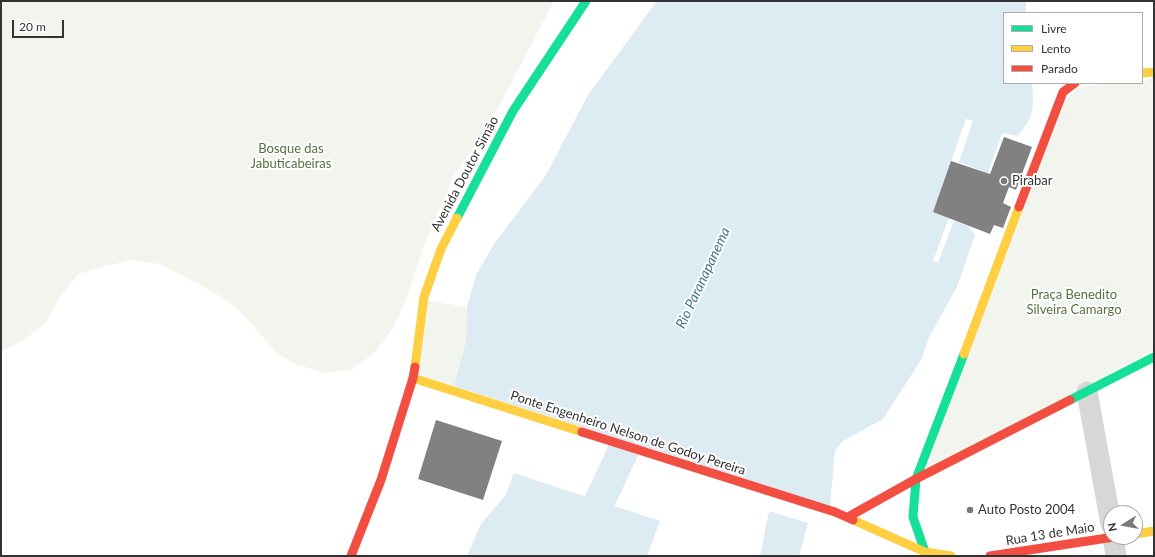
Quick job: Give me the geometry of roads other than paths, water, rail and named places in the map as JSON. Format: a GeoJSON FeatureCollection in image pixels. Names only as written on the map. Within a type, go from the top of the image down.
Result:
{"type":"FeatureCollection","features":[{"type":"Feature","properties":{"kind":"main road","name":"Avenida Doutor Simão"},"geometry":{"type":"LineString","coordinates":[[351,556],[381,480],[413,378],[424,297],[440,249],[513,111],[586,1]]}},
{"type":"Feature","properties":{"kind":"main road"},"geometry":{"type":"LineString","coordinates":[[1143,73],[1154,72]]}},
{"type":"Feature","properties":{"kind":"main road"},"geometry":{"type":"LineString","coordinates":[[925,552],[914,527],[911,514],[916,479],[1063,92],[1074,84]]}},
{"type":"Feature","properties":{"kind":"main road"},"geometry":{"type":"LineString","coordinates":[[848,517],[916,479],[1154,357]]}},
{"type":"Feature","properties":{"kind":"main road","name":"Ponte Engenheiro Nelson de Godoy Pereira"},"geometry":{"type":"LineString","coordinates":[[413,378],[848,517]]}},
{"type":"Feature","properties":{"kind":"main road"},"geometry":{"type":"LineString","coordinates":[[848,517],[925,552],[951,556]]}},
{"type":"Feature","properties":{"kind":"main road"},"geometry":{"type":"LineString","coordinates":[[1143,533],[1154,531]]}},
{"type":"Feature","properties":{"kind":"main road","name":"Rua 13 de Maio"},"geometry":{"type":"LineString","coordinates":[[990,556],[1103,539]]}},
{"type":"Feature","properties":{"kind":"street"},"geometry":{"type":"LineString","coordinates":[[1087,392],[1108,505]]}},
{"type":"Feature","properties":{"kind":"street"},"geometry":{"type":"LineString","coordinates":[[1115,545],[1116,556]]}},
{"type":"Feature","properties":{"kind":"water"},"geometry":{"type":"Polygon","coordinates":[[[657,1],[1026,1],[1026,12],[1003,12],[1003,84],[1032,84],[1033,106],[1030,117],[1018,136],[1002,133],[969,227],[975,235],[957,287],[929,337],[921,360],[883,419],[843,441],[835,450],[830,506],[454,386],[466,341],[467,307],[476,275],[494,244],[546,175],[588,95],[657,1]]]}},
{"type":"Feature","properties":{"kind":"water"},"geometry":{"type":"Polygon","coordinates":[[[514,473],[660,521],[647,556],[467,556],[481,524],[505,496],[514,473]]]}},
{"type":"Feature","properties":{"kind":"water"},"geometry":{"type":"Polygon","coordinates":[[[769,511],[808,523],[799,556],[760,556],[769,511]]]}},
{"type":"Feature","properties":{"kind":"waterway","name":"Rio Paranapanema"},"geometry":{"type":"LineString","coordinates":[[574,556],[639,417]]}},
{"type":"Feature","properties":{"kind":"place","name":"Pirabar"},"geometry":{"type":"Point","coordinates":[1004,181]}},
{"type":"Feature","properties":{"kind":"place","name":"Auto Posto 2004"},"geometry":{"type":"Point","coordinates":[970,510]}},
{"type":"Feature","properties":{"kind":"park label","name":"Bosque das Jabuticabeiras"},"geometry":{"type":"Point","coordinates":[291,156]}},
{"type":"Feature","properties":{"kind":"park label","name":"Praça Benedito Silveira Camargo"},"geometry":{"type":"Point","coordinates":[1074,302]}}]}
